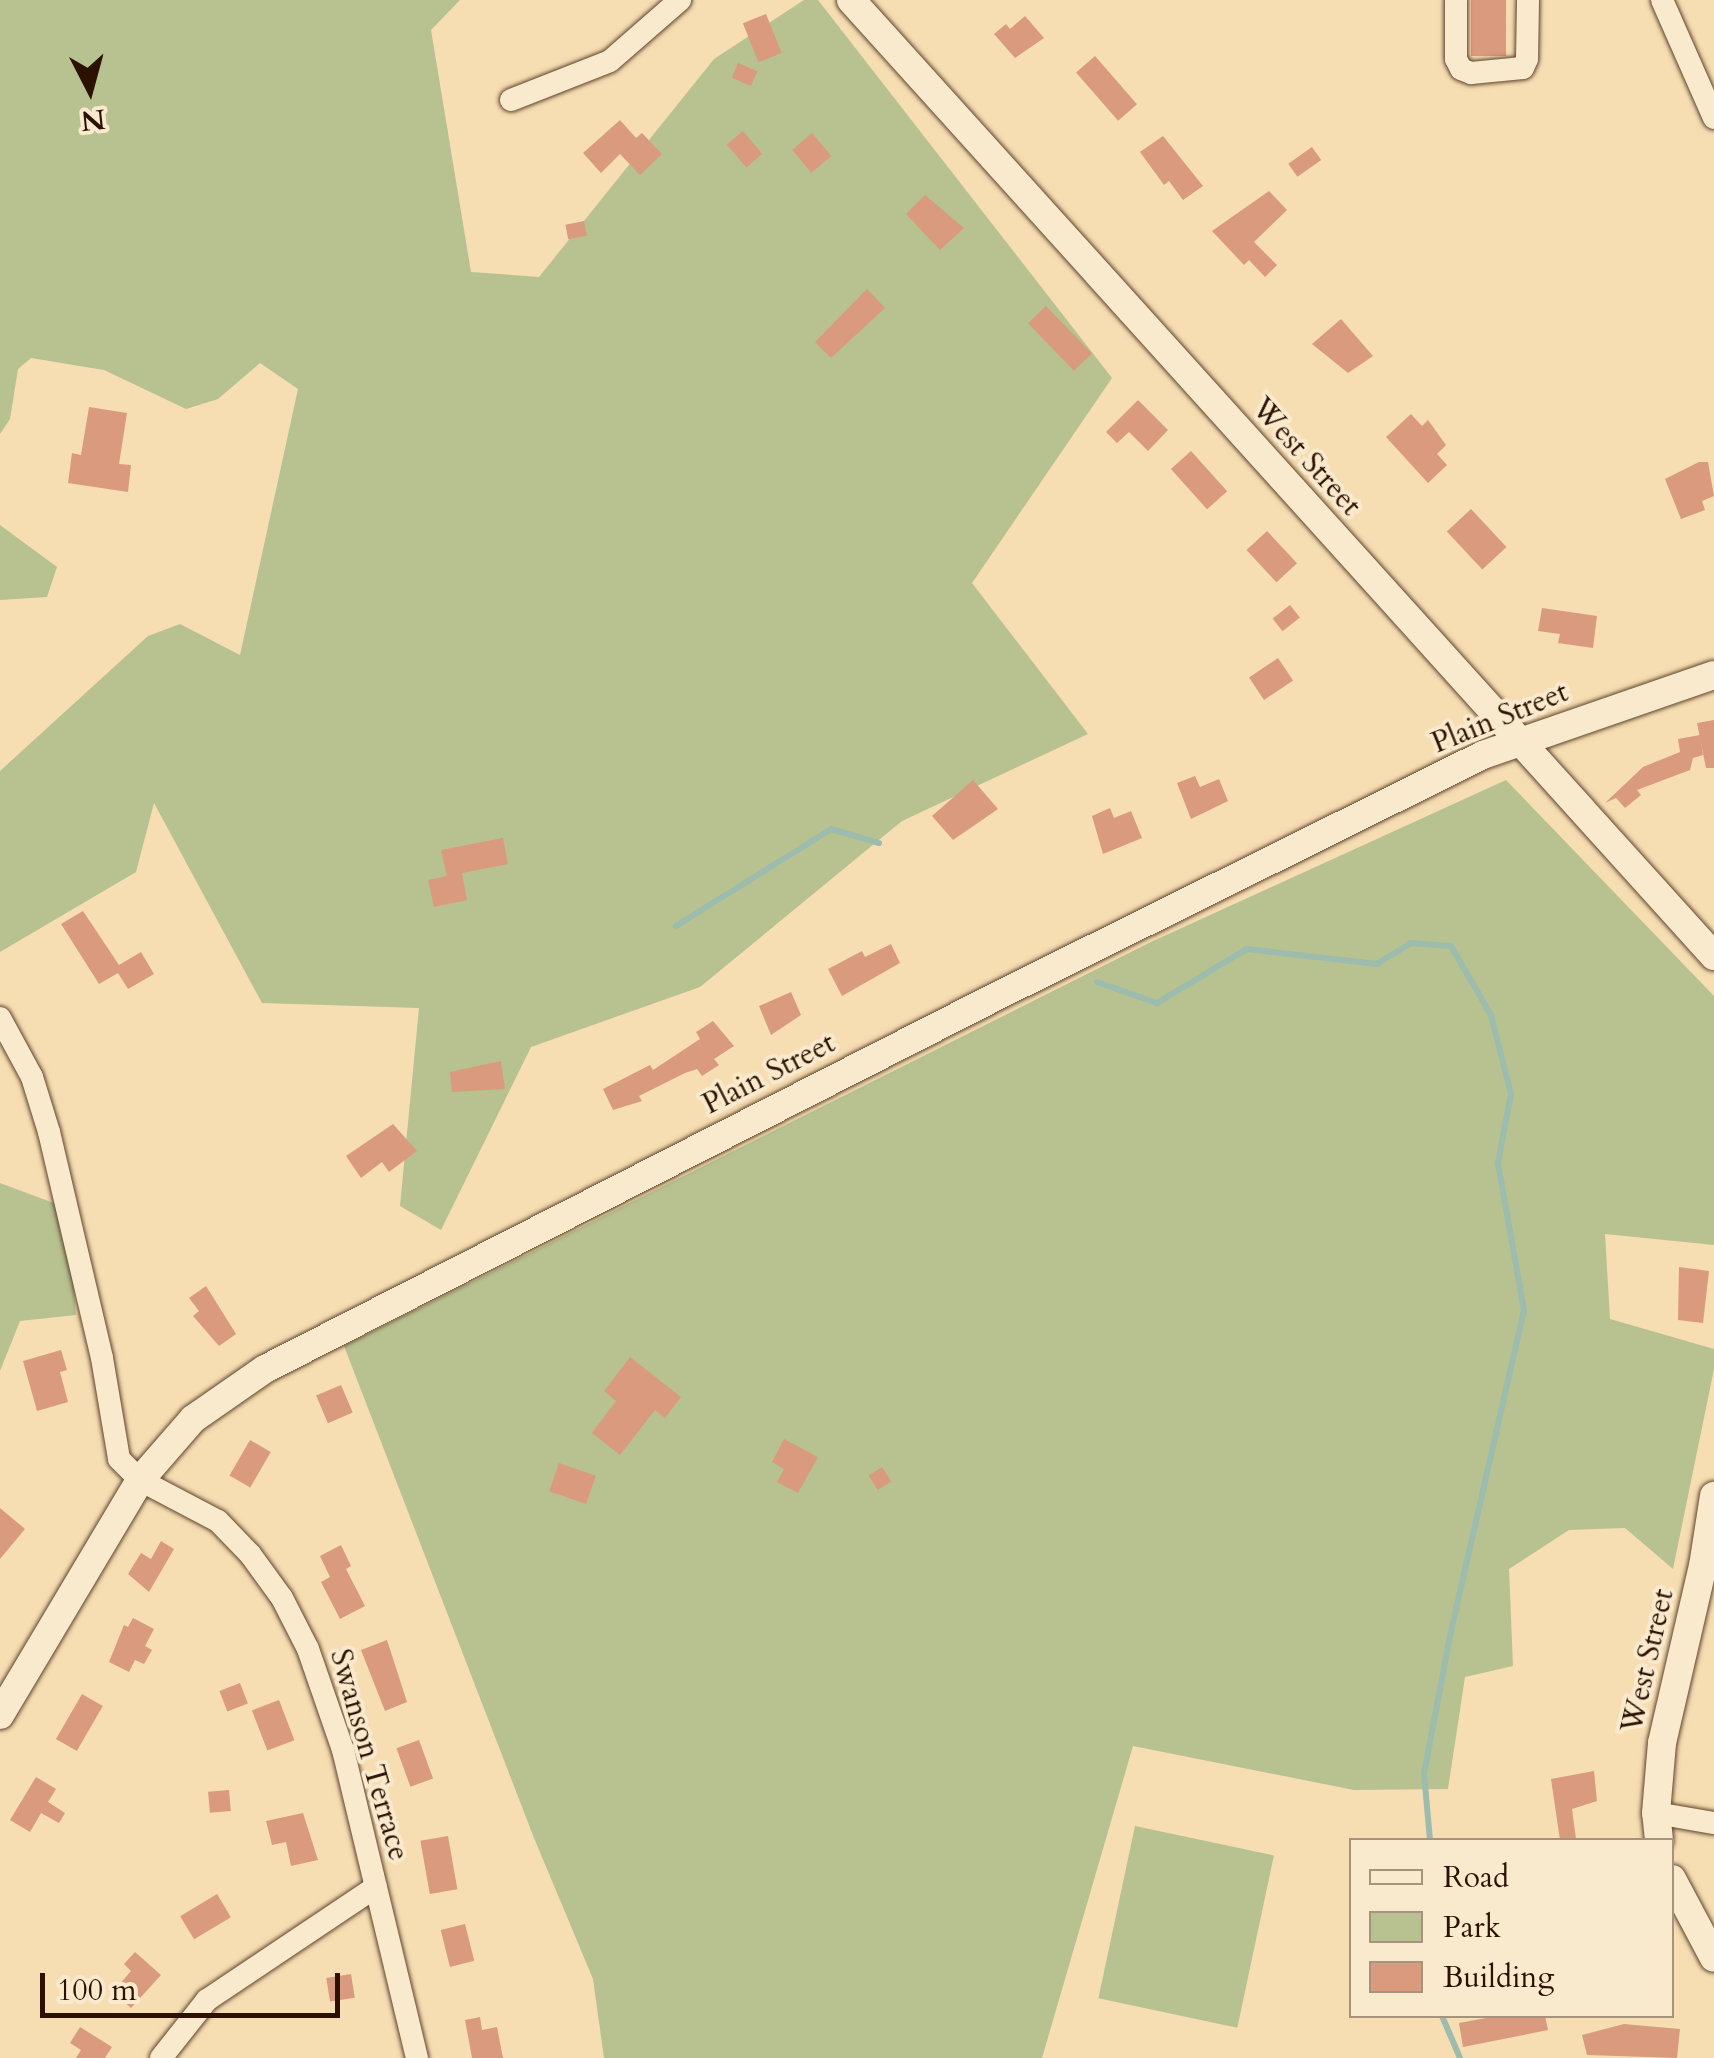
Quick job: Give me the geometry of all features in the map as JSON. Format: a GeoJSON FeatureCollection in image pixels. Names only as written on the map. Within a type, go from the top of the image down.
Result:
{"type":"FeatureCollection","features":[{"type":"Feature","properties":{"kind":"street"},"geometry":{"type":"LineString","coordinates":[[511,100],[610,61],[680,0]]}},
{"type":"Feature","properties":{"kind":"street","name":"West Street"},"geometry":{"type":"LineString","coordinates":[[850,0],[1714,956]]}},
{"type":"Feature","properties":{"kind":"street"},"geometry":{"type":"LineString","coordinates":[[1456,0],[1458,66],[1471,73],[1498,73],[1519,71],[1526,64],[1528,0]]}},
{"type":"Feature","properties":{"kind":"street"},"geometry":{"type":"LineString","coordinates":[[1662,0],[1714,118]]}},
{"type":"Feature","properties":{"kind":"street","name":"Plain Street"},"geometry":{"type":"LineString","coordinates":[[0,1715],[140,1480],[194,1420],[265,1368],[976,1006],[1521,740],[1714,675]]}},
{"type":"Feature","properties":{"kind":"street"},"geometry":{"type":"LineString","coordinates":[[0,1018],[32,1077],[49,1132],[102,1358],[119,1459],[140,1480]]}},
{"type":"Feature","properties":{"kind":"street","name":"Swanson Terrace"},"geometry":{"type":"LineString","coordinates":[[140,1480],[218,1521],[250,1554],[282,1598],[308,1649],[334,1722],[417,2058]]}},
{"type":"Feature","properties":{"kind":"street","name":"West Street"},"geometry":{"type":"LineString","coordinates":[[1658,1827],[1662,1743],[1703,1566],[1714,1496]]}},
{"type":"Feature","properties":{"kind":"street"},"geometry":{"type":"LineString","coordinates":[[1658,1827],[1714,1823]]}},
{"type":"Feature","properties":{"kind":"street"},"geometry":{"type":"LineString","coordinates":[[1674,1883],[1714,1958]]}},
{"type":"Feature","properties":{"kind":"street"},"geometry":{"type":"LineString","coordinates":[[160,2058],[207,2000],[376,1887]]}},
{"type":"Feature","properties":{"kind":"green space"},"geometry":{"type":"Polygon","coordinates":[[[0,0],[460,0],[431,30],[471,272],[539,277],[714,59],[804,0],[818,0],[1112,378],[972,583],[1088,734],[902,821],[700,987],[531,1047],[441,1230],[400,1206],[419,1008],[262,1003],[154,803],[136,872],[0,952],[0,771],[148,636],[180,624],[240,655],[298,389],[260,363],[218,399],[186,409],[104,370],[31,358],[18,369],[10,419],[0,434],[0,0]]]}},
{"type":"Feature","properties":{"kind":"green space"},"geometry":{"type":"Polygon","coordinates":[[[0,525],[57,567],[47,597],[0,600],[0,525]]]}},
{"type":"Feature","properties":{"kind":"green space"},"geometry":{"type":"Polygon","coordinates":[[[1506,780],[1714,996],[1714,1245],[1605,1234],[1610,1319],[1714,1349],[1714,1369],[1673,1569],[1625,1528],[1569,1530],[1509,1569],[1513,1666],[1465,1677],[1448,1789],[1354,1790],[1133,1746],[1042,2058],[604,2058],[593,1979],[534,1838],[344,1346],[1151,942],[1506,780]]]}},
{"type":"Feature","properties":{"kind":"green space"},"geometry":{"type":"Polygon","coordinates":[[[0,1183],[67,1208],[76,1315],[20,1321],[0,1371],[0,1183]]]}},
{"type":"Feature","properties":{"kind":"green space"},"geometry":{"type":"Polygon","coordinates":[[[1135,1826],[1274,1856],[1237,2028],[1098,1998],[1135,1826]]]}},
{"type":"Feature","properties":{"kind":"building"},"geometry":{"type":"Polygon","coordinates":[[[1471,0],[1506,0],[1506,56],[1471,56],[1471,0]]]}},
{"type":"Feature","properties":{"kind":"building"},"geometry":{"type":"Polygon","coordinates":[[[766,14],[782,53],[759,62],[743,23],[766,14]]]}},
{"type":"Feature","properties":{"kind":"building"},"geometry":{"type":"Polygon","coordinates":[[[1025,16],[1044,38],[1015,58],[994,34],[1006,24],[1010,29],[1025,16]]]}},
{"type":"Feature","properties":{"kind":"building"},"geometry":{"type":"Polygon","coordinates":[[[1095,56],[1137,104],[1118,121],[1076,72],[1095,56]]]}},
{"type":"Feature","properties":{"kind":"building"},"geometry":{"type":"Polygon","coordinates":[[[738,63],[757,71],[751,86],[732,78],[738,63]]]}},
{"type":"Feature","properties":{"kind":"building"},"geometry":{"type":"Polygon","coordinates":[[[620,120],[636,138],[642,133],[662,154],[640,175],[620,154],[601,173],[583,153],[620,120]]]}},
{"type":"Feature","properties":{"kind":"building"},"geometry":{"type":"Polygon","coordinates":[[[743,131],[762,154],[746,167],[727,144],[743,131]]]}},
{"type":"Feature","properties":{"kind":"building"},"geometry":{"type":"Polygon","coordinates":[[[812,133],[831,156],[811,173],[792,150],[812,133]]]}},
{"type":"Feature","properties":{"kind":"building"},"geometry":{"type":"Polygon","coordinates":[[[1163,136],[1203,186],[1183,200],[1169,181],[1164,185],[1140,152],[1163,136]]]}},
{"type":"Feature","properties":{"kind":"building"},"geometry":{"type":"Polygon","coordinates":[[[1312,147],[1321,160],[1297,177],[1288,164],[1312,147]]]}},
{"type":"Feature","properties":{"kind":"building"},"geometry":{"type":"Polygon","coordinates":[[[1269,191],[1287,210],[1254,242],[1277,265],[1265,277],[1249,260],[1244,265],[1212,231],[1269,191]]]}},
{"type":"Feature","properties":{"kind":"building"},"geometry":{"type":"Polygon","coordinates":[[[925,195],[964,228],[940,250],[906,214],[925,195]]]}},
{"type":"Feature","properties":{"kind":"building"},"geometry":{"type":"Polygon","coordinates":[[[584,221],[587,236],[568,239],[565,225],[584,221]]]}},
{"type":"Feature","properties":{"kind":"building"},"geometry":{"type":"Polygon","coordinates":[[[867,289],[885,308],[831,358],[815,342],[867,289]]]}},
{"type":"Feature","properties":{"kind":"building"},"geometry":{"type":"Polygon","coordinates":[[[1046,306],[1092,353],[1074,371],[1028,323],[1046,306]]]}},
{"type":"Feature","properties":{"kind":"building"},"geometry":{"type":"Polygon","coordinates":[[[1341,319],[1373,356],[1348,373],[1312,344],[1341,319]]]}},
{"type":"Feature","properties":{"kind":"building"},"geometry":{"type":"Polygon","coordinates":[[[1138,400],[1168,430],[1148,451],[1129,432],[1117,443],[1106,432],[1138,400]]]}},
{"type":"Feature","properties":{"kind":"building"},"geometry":{"type":"Polygon","coordinates":[[[89,407],[127,413],[119,464],[131,465],[128,492],[68,483],[72,453],[81,455],[89,407]]]}},
{"type":"Feature","properties":{"kind":"building"},"geometry":{"type":"Polygon","coordinates":[[[1411,414],[1422,426],[1428,420],[1446,445],[1437,454],[1447,465],[1428,483],[1386,437],[1411,414]]]}},
{"type":"Feature","properties":{"kind":"building"},"geometry":{"type":"Polygon","coordinates":[[[1191,451],[1227,491],[1207,509],[1171,469],[1191,451]]]}},
{"type":"Feature","properties":{"kind":"building"},"geometry":{"type":"Polygon","coordinates":[[[1699,462],[1708,462],[1714,496],[1702,501],[1705,510],[1681,519],[1665,479],[1699,462]]]}},
{"type":"Feature","properties":{"kind":"building"},"geometry":{"type":"Polygon","coordinates":[[[1471,509],[1506,547],[1482,570],[1447,532],[1471,509]]]}},
{"type":"Feature","properties":{"kind":"building"},"geometry":{"type":"Polygon","coordinates":[[[1267,531],[1297,563],[1277,582],[1247,550],[1267,531]]]}},
{"type":"Feature","properties":{"kind":"building"},"geometry":{"type":"Polygon","coordinates":[[[1290,605],[1300,618],[1283,631],[1273,619],[1290,605]]]}},
{"type":"Feature","properties":{"kind":"building"},"geometry":{"type":"Polygon","coordinates":[[[1542,608],[1597,616],[1593,648],[1558,643],[1560,634],[1538,631],[1542,608]]]}},
{"type":"Feature","properties":{"kind":"building"},"geometry":{"type":"Polygon","coordinates":[[[1278,658],[1293,680],[1264,700],[1249,678],[1278,658]]]}},
{"type":"Feature","properties":{"kind":"building"},"geometry":{"type":"Polygon","coordinates":[[[1714,720],[1714,768],[1706,768],[1697,723],[1714,720]]]}},
{"type":"Feature","properties":{"kind":"building"},"geometry":{"type":"Polygon","coordinates":[[[1700,735],[1703,755],[1693,758],[1690,770],[1637,790],[1641,795],[1625,808],[1616,798],[1605,803],[1643,767],[1680,752],[1678,739],[1700,735]]]}},
{"type":"Feature","properties":{"kind":"building"},"geometry":{"type":"Polygon","coordinates":[[[1195,776],[1200,787],[1219,779],[1228,801],[1191,819],[1177,783],[1195,776]]]}},
{"type":"Feature","properties":{"kind":"building"},"geometry":{"type":"Polygon","coordinates":[[[973,780],[998,809],[953,840],[932,816],[973,780]]]}},
{"type":"Feature","properties":{"kind":"building"},"geometry":{"type":"Polygon","coordinates":[[[1110,808],[1114,818],[1131,811],[1142,838],[1103,854],[1092,816],[1110,808]]]}},
{"type":"Feature","properties":{"kind":"building"},"geometry":{"type":"Polygon","coordinates":[[[503,838],[508,864],[462,873],[467,900],[434,907],[428,880],[447,876],[441,850],[503,838]]]}},
{"type":"Feature","properties":{"kind":"building"},"geometry":{"type":"Polygon","coordinates":[[[83,911],[119,965],[141,952],[154,974],[128,989],[118,973],[99,984],[61,924],[83,911]]]}},
{"type":"Feature","properties":{"kind":"building"},"geometry":{"type":"Polygon","coordinates":[[[891,944],[900,963],[842,996],[828,969],[862,951],[865,957],[891,944]]]}},
{"type":"Feature","properties":{"kind":"building"},"geometry":{"type":"Polygon","coordinates":[[[791,992],[801,1015],[771,1035],[759,1006],[791,992]]]}},
{"type":"Feature","properties":{"kind":"building"},"geometry":{"type":"Polygon","coordinates":[[[713,1021],[734,1046],[714,1059],[719,1065],[702,1076],[697,1069],[685,1073],[639,1096],[642,1101],[613,1110],[603,1089],[650,1065],[653,1070],[700,1039],[696,1032],[713,1021]]]}},
{"type":"Feature","properties":{"kind":"building"},"geometry":{"type":"Polygon","coordinates":[[[501,1061],[505,1089],[452,1092],[450,1072],[501,1061]]]}},
{"type":"Feature","properties":{"kind":"building"},"geometry":{"type":"Polygon","coordinates":[[[393,1124],[417,1151],[389,1172],[382,1162],[361,1178],[346,1156],[393,1124]]]}},
{"type":"Feature","properties":{"kind":"building"},"geometry":{"type":"Polygon","coordinates":[[[1679,1267],[1709,1271],[1703,1323],[1678,1320],[1679,1267]]]}},
{"type":"Feature","properties":{"kind":"building"},"geometry":{"type":"Polygon","coordinates":[[[206,1286],[236,1334],[219,1346],[193,1316],[199,1311],[189,1298],[206,1286]]]}},
{"type":"Feature","properties":{"kind":"building"},"geometry":{"type":"Polygon","coordinates":[[[61,1350],[67,1370],[60,1372],[68,1402],[37,1411],[23,1361],[61,1350]]]}},
{"type":"Feature","properties":{"kind":"building"},"geometry":{"type":"Polygon","coordinates":[[[630,1357],[681,1397],[665,1418],[655,1410],[620,1455],[592,1433],[616,1401],[604,1391],[630,1357]]]}},
{"type":"Feature","properties":{"kind":"building"},"geometry":{"type":"Polygon","coordinates":[[[341,1385],[353,1413],[328,1423],[316,1396],[341,1385]]]}},
{"type":"Feature","properties":{"kind":"building"},"geometry":{"type":"Polygon","coordinates":[[[784,1439],[818,1457],[798,1493],[777,1482],[784,1469],[772,1462],[784,1439]]]}},
{"type":"Feature","properties":{"kind":"building"},"geometry":{"type":"Polygon","coordinates":[[[250,1440],[271,1452],[250,1488],[230,1476],[250,1440]]]}},
{"type":"Feature","properties":{"kind":"building"},"geometry":{"type":"Polygon","coordinates":[[[559,1463],[596,1476],[586,1504],[549,1491],[559,1463]]]}},
{"type":"Feature","properties":{"kind":"building"},"geometry":{"type":"Polygon","coordinates":[[[882,1467],[891,1481],[878,1490],[869,1476],[882,1467]]]}},
{"type":"Feature","properties":{"kind":"building"},"geometry":{"type":"Polygon","coordinates":[[[0,1508],[25,1529],[0,1559],[0,1508]]]}},
{"type":"Feature","properties":{"kind":"building"},"geometry":{"type":"Polygon","coordinates":[[[161,1541],[174,1549],[149,1592],[128,1574],[141,1553],[151,1559],[161,1541]]]}},
{"type":"Feature","properties":{"kind":"building"},"geometry":{"type":"Polygon","coordinates":[[[341,1545],[351,1566],[346,1569],[365,1606],[340,1619],[321,1582],[330,1577],[320,1556],[341,1545]]]}},
{"type":"Feature","properties":{"kind":"building"},"geometry":{"type":"Polygon","coordinates":[[[133,1618],[154,1629],[145,1646],[152,1650],[144,1664],[135,1660],[129,1672],[109,1662],[124,1625],[128,1627],[133,1618]]]}},
{"type":"Feature","properties":{"kind":"building"},"geometry":{"type":"Polygon","coordinates":[[[387,1640],[407,1702],[385,1711],[361,1650],[387,1640]]]}},
{"type":"Feature","properties":{"kind":"building"},"geometry":{"type":"Polygon","coordinates":[[[240,1683],[248,1704],[227,1711],[219,1691],[240,1683]]]}},
{"type":"Feature","properties":{"kind":"building"},"geometry":{"type":"Polygon","coordinates":[[[82,1694],[103,1706],[77,1751],[56,1739],[82,1694]]]}},
{"type":"Feature","properties":{"kind":"building"},"geometry":{"type":"Polygon","coordinates":[[[279,1700],[294,1740],[267,1751],[252,1710],[279,1700]]]}},
{"type":"Feature","properties":{"kind":"building"},"geometry":{"type":"Polygon","coordinates":[[[419,1740],[433,1779],[410,1787],[396,1748],[419,1740]]]}},
{"type":"Feature","properties":{"kind":"building"},"geometry":{"type":"Polygon","coordinates":[[[1594,1771],[1597,1801],[1572,1809],[1576,1838],[1560,1838],[1551,1779],[1594,1771]]]}},
{"type":"Feature","properties":{"kind":"building"},"geometry":{"type":"Polygon","coordinates":[[[36,1777],[56,1789],[48,1802],[65,1813],[59,1823],[41,1813],[30,1832],[10,1820],[36,1777]]]}},
{"type":"Feature","properties":{"kind":"building"},"geometry":{"type":"Polygon","coordinates":[[[229,1790],[231,1811],[210,1813],[208,1792],[229,1790]]]}},
{"type":"Feature","properties":{"kind":"building"},"geometry":{"type":"Polygon","coordinates":[[[303,1813],[318,1860],[291,1866],[286,1842],[272,1845],[266,1821],[303,1813]]]}},
{"type":"Feature","properties":{"kind":"building"},"geometry":{"type":"Polygon","coordinates":[[[448,1836],[457,1889],[430,1894],[420,1841],[448,1836]]]}},
{"type":"Feature","properties":{"kind":"building"},"geometry":{"type":"Polygon","coordinates":[[[217,1894],[231,1917],[194,1939],[180,1916],[217,1894]]]}},
{"type":"Feature","properties":{"kind":"building"},"geometry":{"type":"Polygon","coordinates":[[[465,1924],[474,1961],[450,1967],[441,1930],[465,1924]]]}},
{"type":"Feature","properties":{"kind":"building"},"geometry":{"type":"Polygon","coordinates":[[[135,1952],[161,1975],[131,2008],[113,1992],[131,1971],[124,1964],[135,1952]]]}},
{"type":"Feature","properties":{"kind":"building"},"geometry":{"type":"Polygon","coordinates":[[[351,1974],[355,1998],[330,2002],[326,1978],[351,1974]]]}},
{"type":"Feature","properties":{"kind":"building"},"geometry":{"type":"Polygon","coordinates":[[[480,2017],[482,2030],[497,2027],[503,2058],[472,2058],[465,2020],[480,2017]]]}},
{"type":"Feature","properties":{"kind":"building"},"geometry":{"type":"Polygon","coordinates":[[[1486,2018],[1545,2018],[1548,2030],[1463,2047],[1459,2023],[1486,2018]]]}},
{"type":"Feature","properties":{"kind":"building"},"geometry":{"type":"Polygon","coordinates":[[[1624,2024],[1680,2029],[1677,2058],[1587,2055],[1582,2035],[1624,2024]]]}},
{"type":"Feature","properties":{"kind":"building"},"geometry":{"type":"Polygon","coordinates":[[[80,2027],[112,2047],[105,2058],[76,2058],[81,2050],[70,2043],[80,2027]]]}},
{"type":"Feature","properties":{"kind":"waterway"},"geometry":{"type":"LineString","coordinates":[[676,926],[831,829],[879,843]]}},
{"type":"Feature","properties":{"kind":"waterway"},"geometry":{"type":"LineString","coordinates":[[1097,982],[1157,1003],[1247,949],[1377,964],[1410,943],[1451,946],[1491,1015],[1511,1094],[1498,1163],[1524,1310],[1450,1636],[1424,1773],[1430,1838]]}},
{"type":"Feature","properties":{"kind":"waterway"},"geometry":{"type":"LineString","coordinates":[[1443,2018],[1460,2058]]}}]}
